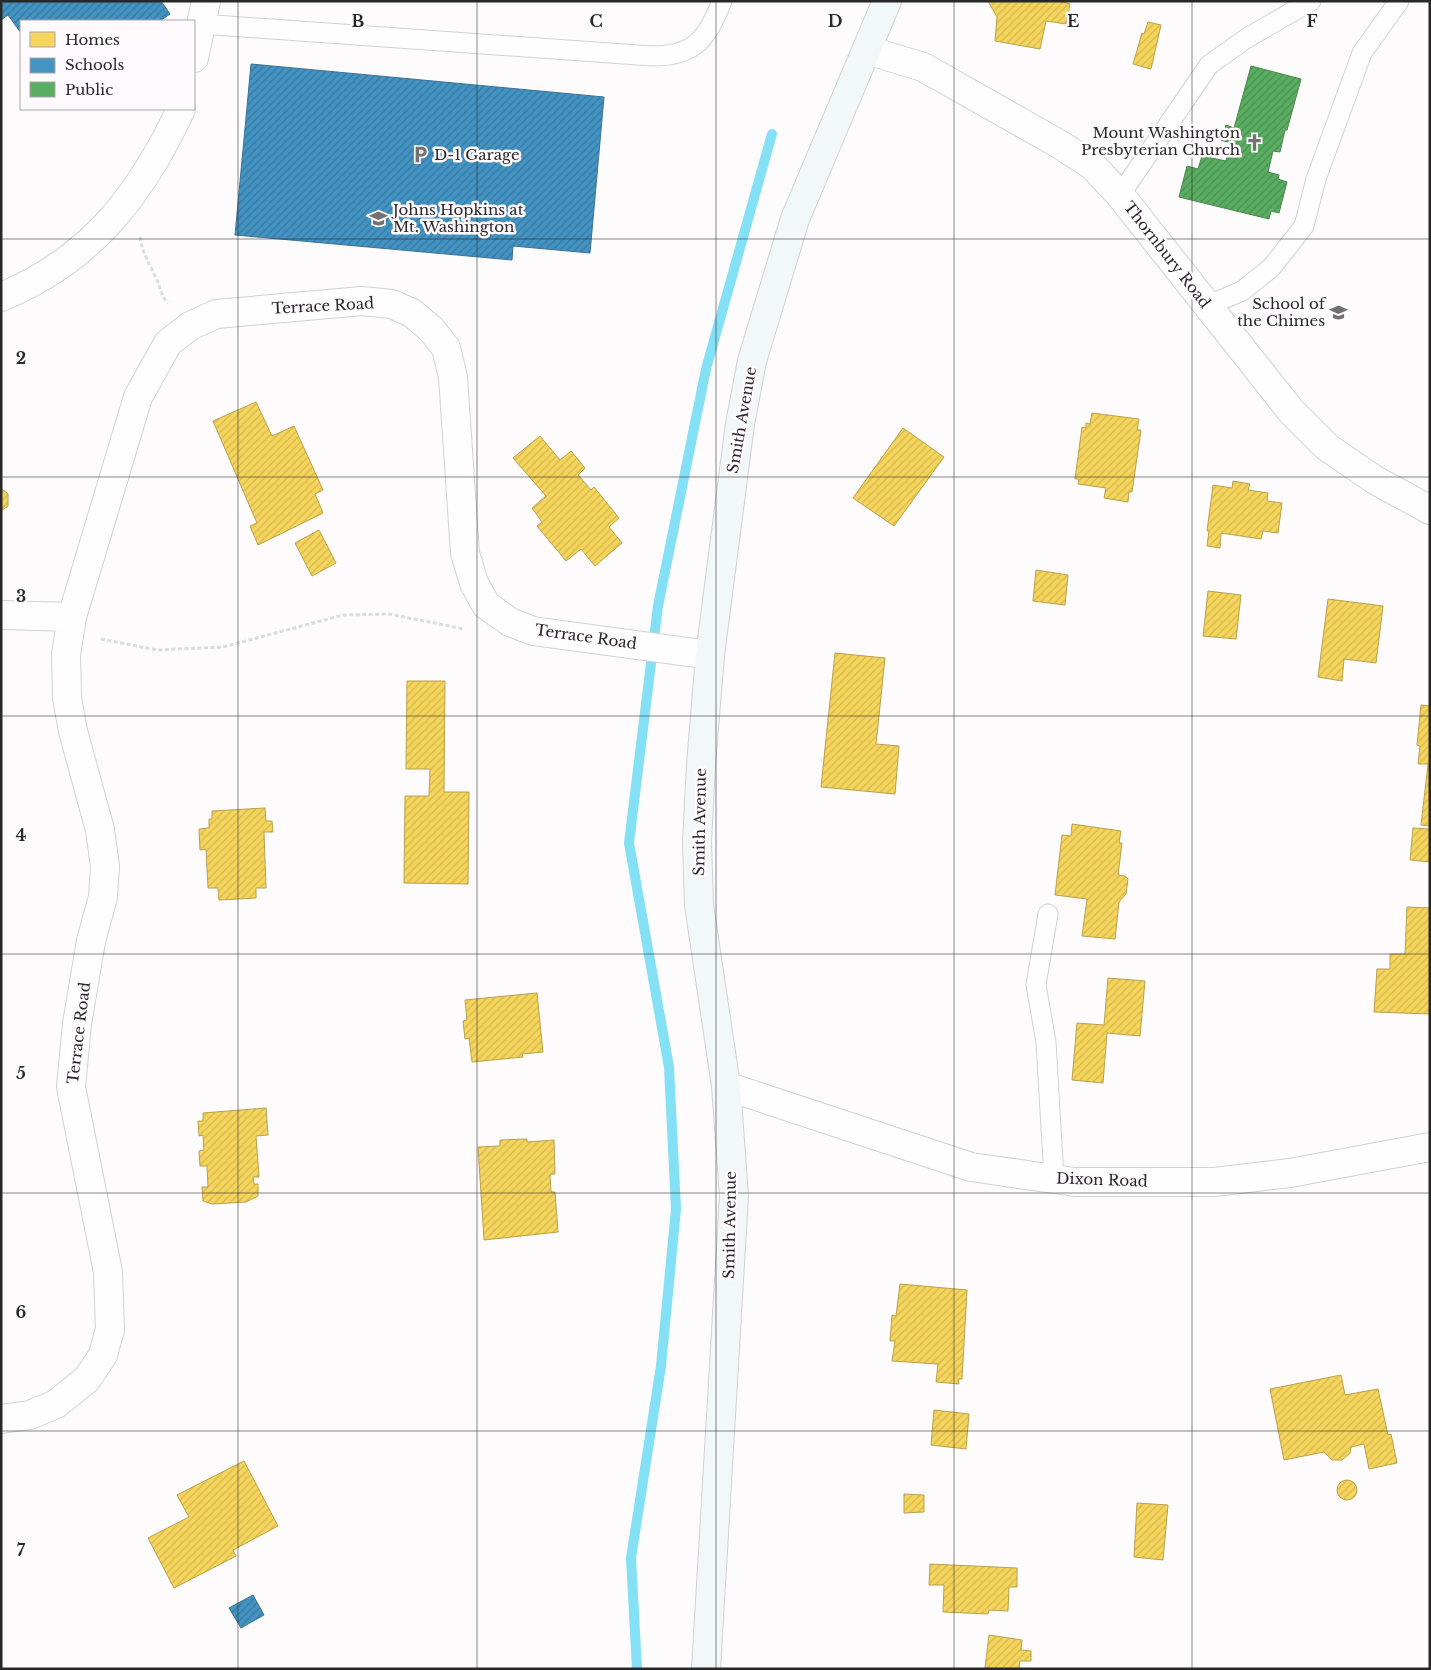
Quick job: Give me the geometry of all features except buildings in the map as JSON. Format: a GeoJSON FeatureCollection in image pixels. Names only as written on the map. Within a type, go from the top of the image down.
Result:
{"type":"FeatureCollection","features":[{"type":"Feature","properties":{"kind":"main road","name":"Smith Avenue"},"geometry":{"type":"LineString","coordinates":[[706,1669],[734,1196],[726,1086],[699,905],[697,842],[710,655],[738,434],[752,361],[795,219],[887,1]]}},
{"type":"Feature","properties":{"kind":"street"},"geometry":{"type":"LineString","coordinates":[[195,53],[203,13]]}},
{"type":"Feature","properties":{"kind":"street","name":"Thornbury Road"},"geometry":{"type":"LineString","coordinates":[[867,50],[923,67],[1059,144],[1093,166],[1120,195],[1291,411],[1327,447],[1375,480],[1430,510]]}},
{"type":"Feature","properties":{"kind":"street"},"geometry":{"type":"LineString","coordinates":[[1,297],[29,286],[67,261],[101,232],[134,194],[161,152],[181,110]]}},
{"type":"Feature","properties":{"kind":"street","name":"Terrace Road"},"geometry":{"type":"LineString","coordinates":[[1,1419],[30,1416],[56,1404],[87,1379],[103,1355],[110,1329],[108,1272],[71,1086],[76,1024],[91,941],[103,897],[105,866],[100,830],[73,731],[67,698],[66,654],[71,627],[138,397],[152,368],[168,343],[190,326],[216,314],[362,301],[392,304],[412,313],[431,328],[446,348],[453,377],[466,553],[474,583],[486,605],[510,622],[533,631],[710,655]]}},
{"type":"Feature","properties":{"kind":"street"},"geometry":{"type":"LineString","coordinates":[[1,615],[71,627]]}},
{"type":"Feature","properties":{"kind":"street","name":"Dixon Road"},"geometry":{"type":"LineString","coordinates":[[726,1086],[972,1167],[1075,1182],[1214,1182],[1290,1172],[1430,1147]]}},
{"type":"Feature","properties":{"kind":"lane"},"geometry":{"type":"LineString","coordinates":[[203,13],[652,56],[674,56],[696,45],[711,29],[722,1]]}},
{"type":"Feature","properties":{"kind":"lane"},"geometry":{"type":"LineString","coordinates":[[1120,195],[1209,65],[1247,38],[1311,1]]}},
{"type":"Feature","properties":{"kind":"lane"},"geometry":{"type":"LineString","coordinates":[[1207,306],[1242,291],[1271,268],[1304,226],[1316,179],[1362,53],[1399,1]]}},
{"type":"Feature","properties":{"kind":"lane"},"geometry":{"type":"LineString","coordinates":[[1048,914],[1036,985],[1046,1042],[1054,1179]]}},
{"type":"Feature","properties":{"kind":"path"},"geometry":{"type":"LineString","coordinates":[[134,194],[143,254],[157,279],[161,296],[190,326]]}},
{"type":"Feature","properties":{"kind":"path"},"geometry":{"type":"LineString","coordinates":[[71,627],[84,636],[157,650],[223,647],[344,615],[389,614],[479,632],[510,622]]}},
{"type":"Feature","properties":{"kind":"waterway"},"geometry":{"type":"LineString","coordinates":[[637,1669],[631,1558],[661,1366],[676,1209],[669,1067],[629,843],[658,606],[706,369],[772,134]]}},
{"type":"Feature","properties":{"kind":"place","name":"Mount Washington Presbyterian Church"},"geometry":{"type":"Point","coordinates":[1254,142]}},
{"type":"Feature","properties":{"kind":"place","name":"D-1 Garage"},"geometry":{"type":"Point","coordinates":[420,155]}},
{"type":"Feature","properties":{"kind":"place","name":"Johns Hopkins at Mt. Washington"},"geometry":{"type":"Point","coordinates":[379,219]}},
{"type":"Feature","properties":{"kind":"place","name":"School of the Chimes"},"geometry":{"type":"Point","coordinates":[1339,313]}}]}
